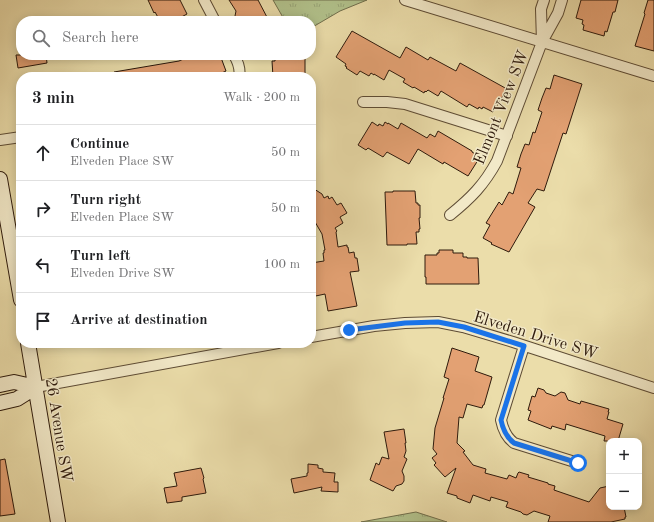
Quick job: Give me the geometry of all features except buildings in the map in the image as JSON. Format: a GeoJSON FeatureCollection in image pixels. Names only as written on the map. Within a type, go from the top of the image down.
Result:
{"type":"FeatureCollection","features":[{"type":"Feature","properties":{"kind":"street"},"geometry":{"type":"LineString","coordinates":[[204,0],[212,16]]}},
{"type":"Feature","properties":{"kind":"street"},"geometry":{"type":"LineString","coordinates":[[405,0],[654,76]]}},
{"type":"Feature","properties":{"kind":"street"},"geometry":{"type":"LineString","coordinates":[[542,42],[541,9],[544,0]]}},
{"type":"Feature","properties":{"kind":"street"},"geometry":{"type":"LineString","coordinates":[[542,42],[558,13],[562,0]]}},
{"type":"Feature","properties":{"kind":"street","name":"Elmont View SW"},"geometry":{"type":"LineString","coordinates":[[450,215],[466,202],[492,171],[507,136],[542,42]]}},
{"type":"Feature","properties":{"kind":"street"},"geometry":{"type":"LineString","coordinates":[[236,60],[240,72]]}},
{"type":"Feature","properties":{"kind":"street"},"geometry":{"type":"LineString","coordinates":[[363,102],[405,104],[507,136]]}},
{"type":"Feature","properties":{"kind":"street"},"geometry":{"type":"LineString","coordinates":[[0,140],[16,138]]}},
{"type":"Feature","properties":{"kind":"street"},"geometry":{"type":"LineString","coordinates":[[0,179],[16,271]]}},
{"type":"Feature","properties":{"kind":"street","name":"Elveden Drive SW"},"geometry":{"type":"LineString","coordinates":[[316,336],[374,326],[417,322],[438,322],[464,327],[654,388]]}},
{"type":"Feature","properties":{"kind":"street"},"geometry":{"type":"LineString","coordinates":[[524,346],[501,420],[505,433],[514,443],[578,463]]}},
{"type":"Feature","properties":{"kind":"street","name":"26 Avenue SW"},"geometry":{"type":"LineString","coordinates":[[29,348],[58,522]]}},
{"type":"Feature","properties":{"kind":"street"},"geometry":{"type":"LineString","coordinates":[[0,385],[14,382],[36,387],[250,348]]}},
{"type":"Feature","properties":{"kind":"street"},"geometry":{"type":"LineString","coordinates":[[0,403],[18,399],[36,387]]}},
{"type":"Feature","properties":{"kind":"green space"},"geometry":{"type":"Polygon","coordinates":[[[273,0],[367,0],[340,11],[316,25],[316,16],[282,16],[273,0]]]}},
{"type":"Feature","properties":{"kind":"green space"},"geometry":{"type":"Polygon","coordinates":[[[416,512],[447,522],[361,522],[416,512]]]}},
{"type":"Feature","properties":{"kind":"route"},"geometry":{"type":"LineString","coordinates":[[349,330],[405,323],[438,322],[464,327],[524,346],[501,420],[505,433],[514,443],[578,463]]}}]}
